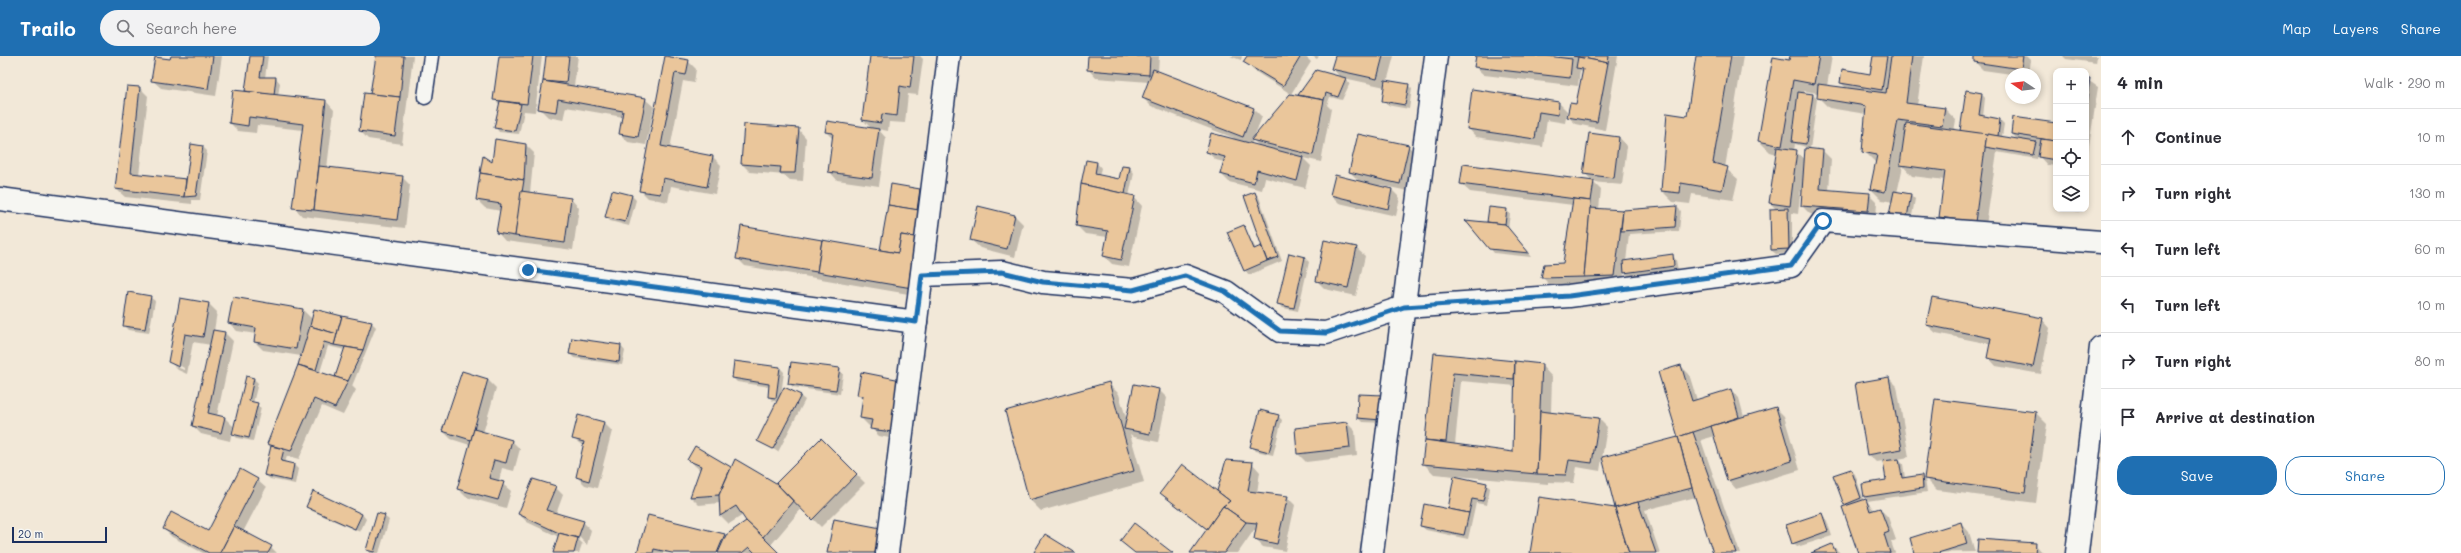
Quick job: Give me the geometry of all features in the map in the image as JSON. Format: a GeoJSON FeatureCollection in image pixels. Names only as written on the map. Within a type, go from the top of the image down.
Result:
{"type":"FeatureCollection","features":[{"type":"Feature","properties":{"kind":"street"},"geometry":{"type":"LineString","coordinates":[[888,553],[948,56]]}},
{"type":"Feature","properties":{"kind":"street"},"geometry":{"type":"LineString","coordinates":[[1372,553],[1436,56]]}},
{"type":"Feature","properties":{"kind":"street"},"geometry":{"type":"LineString","coordinates":[[0,199],[916,322]]}},
{"type":"Feature","properties":{"kind":"street"},"geometry":{"type":"LineString","coordinates":[[922,275],[1002,272],[1043,282],[1133,290],[1185,276],[1226,292],[1280,331],[1326,333],[1404,307],[1569,296],[1791,266],[1823,221],[2101,242]]}},
{"type":"Feature","properties":{"kind":"street"},"geometry":{"type":"LineString","coordinates":[[2077,553],[2101,346]]}},
{"type":"Feature","properties":{"kind":"lane"},"geometry":{"type":"LineString","coordinates":[[425,97],[431,56]]}},
{"type":"Feature","properties":{"kind":"building"},"geometry":{"type":"Polygon","coordinates":[[[171,56],[213,56],[208,89],[151,81],[155,57],[170,59],[171,56]]]}},
{"type":"Feature","properties":{"kind":"building"},"geometry":{"type":"Polygon","coordinates":[[[250,56],[263,56],[260,77],[276,77],[274,95],[245,91],[250,56]]]}},
{"type":"Feature","properties":{"kind":"building"},"geometry":{"type":"Polygon","coordinates":[[[376,56],[404,56],[400,97],[370,94],[376,56]]]}},
{"type":"Feature","properties":{"kind":"building"},"geometry":{"type":"Polygon","coordinates":[[[499,56],[533,56],[527,104],[493,100],[499,56]]]}},
{"type":"Feature","properties":{"kind":"building"},"geometry":{"type":"Polygon","coordinates":[[[546,56],[569,56],[566,83],[543,81],[546,56]]]}},
{"type":"Feature","properties":{"kind":"building"},"geometry":{"type":"Polygon","coordinates":[[[665,56],[689,60],[686,75],[675,73],[661,146],[713,156],[707,187],[663,178],[660,194],[639,191],[665,56]]]}},
{"type":"Feature","properties":{"kind":"building"},"geometry":{"type":"Polygon","coordinates":[[[870,56],[914,56],[910,88],[900,86],[897,116],[882,114],[881,123],[862,120],[870,56]]]}},
{"type":"Feature","properties":{"kind":"building"},"geometry":{"type":"Polygon","coordinates":[[[1088,56],[1150,56],[1149,75],[1087,70],[1088,56]]]}},
{"type":"Feature","properties":{"kind":"building"},"geometry":{"type":"Polygon","coordinates":[[[1247,56],[1301,56],[1283,86],[1243,62],[1247,56]]]}},
{"type":"Feature","properties":{"kind":"building"},"geometry":{"type":"Polygon","coordinates":[[[1335,56],[1383,56],[1377,79],[1331,69],[1335,56]]]}},
{"type":"Feature","properties":{"kind":"building"},"geometry":{"type":"Polygon","coordinates":[[[1476,56],[1547,56],[1572,59],[1570,78],[1474,67],[1476,56]]]}},
{"type":"Feature","properties":{"kind":"building"},"geometry":{"type":"Polygon","coordinates":[[[1573,56],[1609,56],[1608,63],[1573,56]]]}},
{"type":"Feature","properties":{"kind":"building"},"geometry":{"type":"Polygon","coordinates":[[[1696,56],[1731,56],[1713,163],[1728,167],[1722,190],[1681,183],[1680,193],[1661,191],[1667,113],[1687,116],[1696,56]]]}},
{"type":"Feature","properties":{"kind":"building"},"geometry":{"type":"Polygon","coordinates":[[[1790,56],[1819,56],[1814,84],[1793,80],[1782,146],[1758,141],[1773,57],[1789,60],[1790,56]]]}},
{"type":"Feature","properties":{"kind":"building"},"geometry":{"type":"Polygon","coordinates":[[[1873,56],[1887,56],[1882,90],[1840,83],[1842,69],[1870,74],[1873,56]]]}},
{"type":"Feature","properties":{"kind":"building"},"geometry":{"type":"Polygon","coordinates":[[[1891,56],[1912,56],[1906,103],[1945,108],[1942,126],[1898,120],[1885,192],[1870,189],[1877,155],[1862,152],[1866,106],[1817,98],[1818,84],[1886,93],[1891,56]]]}},
{"type":"Feature","properties":{"kind":"building"},"geometry":{"type":"Polygon","coordinates":[[[1974,56],[2023,56],[2021,68],[1974,62],[1974,56]]]}},
{"type":"Feature","properties":{"kind":"building"},"geometry":{"type":"Polygon","coordinates":[[[1578,57],[1608,63],[1597,122],[1567,117],[1570,103],[1576,104],[1583,69],[1576,68],[1578,57]]]}},
{"type":"Feature","properties":{"kind":"building"},"geometry":{"type":"Polygon","coordinates":[[[1153,69],[1254,108],[1243,137],[1142,98],[1153,69]]]}},
{"type":"Feature","properties":{"kind":"building"},"geometry":{"type":"Polygon","coordinates":[[[1316,70],[1346,78],[1338,97],[1326,93],[1324,100],[1298,95],[1316,70]]]}},
{"type":"Feature","properties":{"kind":"building"},"geometry":{"type":"Polygon","coordinates":[[[1385,80],[1409,84],[1405,105],[1382,101],[1385,80]]]}},
{"type":"Feature","properties":{"kind":"building"},"geometry":{"type":"Polygon","coordinates":[[[543,81],[646,98],[638,137],[619,134],[623,111],[558,99],[556,112],[538,109],[543,81]]]}},
{"type":"Feature","properties":{"kind":"building"},"geometry":{"type":"Polygon","coordinates":[[[127,86],[140,87],[131,173],[186,179],[184,197],[115,189],[127,86]]]}},
{"type":"Feature","properties":{"kind":"building"},"geometry":{"type":"Polygon","coordinates":[[[1472,89],[1559,102],[1558,115],[1539,112],[1535,139],[1467,129],[1472,89]]]}},
{"type":"Feature","properties":{"kind":"building"},"geometry":{"type":"Polygon","coordinates":[[[233,90],[326,100],[314,210],[292,208],[303,124],[249,117],[248,126],[229,123],[233,90]]]}},
{"type":"Feature","properties":{"kind":"building"},"geometry":{"type":"Polygon","coordinates":[[[1966,90],[1982,93],[1979,115],[2000,119],[1998,136],[1960,131],[1966,90]]]}},
{"type":"Feature","properties":{"kind":"building"},"geometry":{"type":"Polygon","coordinates":[[[1798,92],[1813,94],[1806,144],[1792,142],[1798,92]]]}},
{"type":"Feature","properties":{"kind":"building"},"geometry":{"type":"Polygon","coordinates":[[[364,93],[400,97],[395,136],[359,131],[364,93]]]}},
{"type":"Feature","properties":{"kind":"building"},"geometry":{"type":"Polygon","coordinates":[[[1290,94],[1324,100],[1313,155],[1251,140],[1290,94]]]}},
{"type":"Feature","properties":{"kind":"building"},"geometry":{"type":"Polygon","coordinates":[[[500,101],[521,104],[515,131],[494,128],[500,101]]]}},
{"type":"Feature","properties":{"kind":"building"},"geometry":{"type":"Polygon","coordinates":[[[2013,117],[2053,123],[2053,141],[2011,134],[2013,117]]]}},
{"type":"Feature","properties":{"kind":"building"},"geometry":{"type":"Polygon","coordinates":[[[827,121],[879,129],[872,178],[828,172],[833,133],[825,132],[827,121]]]}},
{"type":"Feature","properties":{"kind":"building"},"geometry":{"type":"Polygon","coordinates":[[[1906,123],[1987,134],[1975,222],[1939,217],[1945,171],[1900,165],[1906,123]]]}},
{"type":"Feature","properties":{"kind":"building"},"geometry":{"type":"Polygon","coordinates":[[[744,124],[799,128],[795,173],[780,173],[781,167],[741,164],[744,124]]]}},
{"type":"Feature","properties":{"kind":"building"},"geometry":{"type":"Polygon","coordinates":[[[1211,133],[1303,157],[1297,181],[1257,170],[1254,183],[1220,174],[1225,157],[1206,152],[1211,133]]]}},
{"type":"Feature","properties":{"kind":"building"},"geometry":{"type":"Polygon","coordinates":[[[1589,133],[1619,137],[1614,178],[1583,174],[1589,133]]]}},
{"type":"Feature","properties":{"kind":"building"},"geometry":{"type":"Polygon","coordinates":[[[1358,134],[1409,145],[1400,184],[1349,172],[1358,134]]]}},
{"type":"Feature","properties":{"kind":"building"},"geometry":{"type":"Polygon","coordinates":[[[1987,134],[2036,142],[2033,155],[1985,147],[1987,134]]]}},
{"type":"Feature","properties":{"kind":"building"},"geometry":{"type":"Polygon","coordinates":[[[495,139],[526,144],[524,180],[480,173],[483,156],[492,162],[495,139]]]}},
{"type":"Feature","properties":{"kind":"building"},"geometry":{"type":"Polygon","coordinates":[[[2041,139],[2053,141],[2053,160],[2038,157],[2041,139]]]}},
{"type":"Feature","properties":{"kind":"building"},"geometry":{"type":"Polygon","coordinates":[[[191,144],[203,146],[196,196],[184,197],[191,144]]]}},
{"type":"Feature","properties":{"kind":"building"},"geometry":{"type":"Polygon","coordinates":[[[1777,147],[1797,150],[1790,206],[1769,203],[1777,147]]]}},
{"type":"Feature","properties":{"kind":"building"},"geometry":{"type":"Polygon","coordinates":[[[1805,148],[1823,150],[1820,189],[1870,193],[1868,211],[1801,206],[1805,148]]]}},
{"type":"Feature","properties":{"kind":"building"},"geometry":{"type":"Polygon","coordinates":[[[1086,160],[1097,162],[1095,174],[1119,179],[1122,166],[1130,167],[1125,194],[1081,184],[1086,160]]]}},
{"type":"Feature","properties":{"kind":"building"},"geometry":{"type":"Polygon","coordinates":[[[1463,164],[1594,181],[1591,201],[1460,184],[1463,164]]]}},
{"type":"Feature","properties":{"kind":"building"},"geometry":{"type":"Polygon","coordinates":[[[319,166],[403,176],[397,220],[314,210],[319,166]]]}},
{"type":"Feature","properties":{"kind":"building"},"geometry":{"type":"Polygon","coordinates":[[[480,173],[524,180],[515,236],[496,233],[501,204],[476,200],[480,173]]]}},
{"type":"Feature","properties":{"kind":"building"},"geometry":{"type":"Polygon","coordinates":[[[1335,175],[1392,189],[1388,209],[1330,195],[1335,175]]]}},
{"type":"Feature","properties":{"kind":"building"},"geometry":{"type":"Polygon","coordinates":[[[891,184],[920,189],[917,210],[888,205],[891,184]]]}},
{"type":"Feature","properties":{"kind":"building"},"geometry":{"type":"Polygon","coordinates":[[[1081,184],[1135,196],[1121,260],[1103,256],[1108,231],[1076,226],[1081,184]]]}},
{"type":"Feature","properties":{"kind":"building"},"geometry":{"type":"Polygon","coordinates":[[[612,190],[632,195],[625,222],[605,217],[612,190]]]}},
{"type":"Feature","properties":{"kind":"building"},"geometry":{"type":"Polygon","coordinates":[[[521,191],[571,198],[565,243],[515,236],[521,191]]]}},
{"type":"Feature","properties":{"kind":"building"},"geometry":{"type":"Polygon","coordinates":[[[1894,191],[1911,194],[1906,224],[1888,220],[1894,191]]]}},
{"type":"Feature","properties":{"kind":"building"},"geometry":{"type":"Polygon","coordinates":[[[1255,192],[1278,257],[1267,261],[1244,196],[1255,192]]]}},
{"type":"Feature","properties":{"kind":"building"},"geometry":{"type":"Polygon","coordinates":[[[1573,199],[1591,201],[1584,277],[1541,278],[1544,264],[1563,263],[1573,199]]]}},
{"type":"Feature","properties":{"kind":"building"},"geometry":{"type":"Polygon","coordinates":[[[888,205],[919,210],[915,237],[901,235],[898,253],[880,250],[888,205]]]}},
{"type":"Feature","properties":{"kind":"building"},"geometry":{"type":"Polygon","coordinates":[[[978,206],[1015,215],[1007,249],[970,240],[978,206]]]}},
{"type":"Feature","properties":{"kind":"building"},"geometry":{"type":"Polygon","coordinates":[[[1677,206],[1675,227],[1621,231],[1623,210],[1677,206]]]}},
{"type":"Feature","properties":{"kind":"building"},"geometry":{"type":"Polygon","coordinates":[[[1489,207],[1507,209],[1505,224],[1487,222],[1489,207]]]}},
{"type":"Feature","properties":{"kind":"building"},"geometry":{"type":"Polygon","coordinates":[[[1590,208],[1623,210],[1615,276],[1584,277],[1590,208]]]}},
{"type":"Feature","properties":{"kind":"building"},"geometry":{"type":"Polygon","coordinates":[[[1788,208],[1789,249],[1771,250],[1770,209],[1788,208]]]}},
{"type":"Feature","properties":{"kind":"building"},"geometry":{"type":"Polygon","coordinates":[[[1465,220],[1505,224],[1529,253],[1489,249],[1465,220]]]}},
{"type":"Feature","properties":{"kind":"building"},"geometry":{"type":"Polygon","coordinates":[[[1244,225],[1254,249],[1261,246],[1267,261],[1244,271],[1227,232],[1244,225]]]}},
{"type":"Feature","properties":{"kind":"building"},"geometry":{"type":"Polygon","coordinates":[[[741,226],[822,240],[817,272],[736,259],[741,226]]]}},
{"type":"Feature","properties":{"kind":"building"},"geometry":{"type":"Polygon","coordinates":[[[901,235],[921,238],[912,288],[817,272],[822,240],[898,253],[901,235]]]}},
{"type":"Feature","properties":{"kind":"building"},"geometry":{"type":"Polygon","coordinates":[[[1324,240],[1357,247],[1348,288],[1316,281],[1324,240]]]}},
{"type":"Feature","properties":{"kind":"building"},"geometry":{"type":"Polygon","coordinates":[[[1289,253],[1305,257],[1294,308],[1277,304],[1289,253]]]}},
{"type":"Feature","properties":{"kind":"building"},"geometry":{"type":"Polygon","coordinates":[[[1673,254],[1674,266],[1624,273],[1623,261],[1673,254]]]}},
{"type":"Feature","properties":{"kind":"building"},"geometry":{"type":"Polygon","coordinates":[[[128,292],[151,296],[145,329],[123,326],[128,292]]]}},
{"type":"Feature","properties":{"kind":"building"},"geometry":{"type":"Polygon","coordinates":[[[233,297],[303,309],[296,349],[254,342],[256,328],[228,323],[233,297]]]}},
{"type":"Feature","properties":{"kind":"building"},"geometry":{"type":"Polygon","coordinates":[[[1932,297],[2043,318],[2033,367],[1987,358],[1991,338],[1926,325],[1932,297]]]}},
{"type":"Feature","properties":{"kind":"building"},"geometry":{"type":"Polygon","coordinates":[[[180,298],[209,303],[203,337],[185,334],[179,367],[168,362],[180,298]]]}},
{"type":"Feature","properties":{"kind":"building"},"geometry":{"type":"Polygon","coordinates":[[[314,309],[342,316],[337,334],[310,326],[314,309]]]}},
{"type":"Feature","properties":{"kind":"building"},"geometry":{"type":"Polygon","coordinates":[[[342,316],[372,322],[363,350],[334,345],[342,316]]]}},
{"type":"Feature","properties":{"kind":"building"},"geometry":{"type":"Polygon","coordinates":[[[310,326],[337,334],[334,345],[324,342],[316,370],[298,365],[310,326]]]}},
{"type":"Feature","properties":{"kind":"building"},"geometry":{"type":"Polygon","coordinates":[[[213,330],[225,332],[208,413],[225,417],[221,433],[192,426],[213,330]]]}},
{"type":"Feature","properties":{"kind":"building"},"geometry":{"type":"Polygon","coordinates":[[[572,338],[621,345],[619,362],[569,354],[572,338]]]}},
{"type":"Feature","properties":{"kind":"building"},"geometry":{"type":"Polygon","coordinates":[[[345,347],[363,350],[348,381],[335,377],[345,347]]]}},
{"type":"Feature","properties":{"kind":"building"},"geometry":{"type":"Polygon","coordinates":[[[1434,353],[1515,361],[1514,379],[1453,373],[1446,442],[1425,440],[1434,353]]]}},
{"type":"Feature","properties":{"kind":"building"},"geometry":{"type":"Polygon","coordinates":[[[734,361],[780,367],[776,398],[768,397],[769,384],[732,378],[734,361]]]}},
{"type":"Feature","properties":{"kind":"building"},"geometry":{"type":"Polygon","coordinates":[[[1515,361],[1542,364],[1537,474],[1422,464],[1425,440],[1513,452],[1515,361]]]}},
{"type":"Feature","properties":{"kind":"building"},"geometry":{"type":"Polygon","coordinates":[[[791,362],[840,368],[836,390],[788,384],[791,362]]]}},
{"type":"Feature","properties":{"kind":"building"},"geometry":{"type":"Polygon","coordinates":[[[298,365],[348,381],[335,408],[314,399],[291,451],[267,444],[298,365]]]}},
{"type":"Feature","properties":{"kind":"building"},"geometry":{"type":"Polygon","coordinates":[[[1681,365],[1692,401],[1731,389],[1739,417],[1678,437],[1658,372],[1681,365]]]}},
{"type":"Feature","properties":{"kind":"building"},"geometry":{"type":"Polygon","coordinates":[[[462,371],[488,379],[471,440],[442,431],[462,371]]]}},
{"type":"Feature","properties":{"kind":"building"},"geometry":{"type":"Polygon","coordinates":[[[861,372],[901,380],[892,432],[870,429],[872,420],[860,418],[863,396],[857,395],[861,372]]]}},
{"type":"Feature","properties":{"kind":"building"},"geometry":{"type":"Polygon","coordinates":[[[246,376],[254,378],[249,401],[258,403],[249,438],[232,434],[246,376]]]}},
{"type":"Feature","properties":{"kind":"building"},"geometry":{"type":"Polygon","coordinates":[[[1889,377],[1902,449],[1867,455],[1855,383],[1889,377]]]}},
{"type":"Feature","properties":{"kind":"building"},"geometry":{"type":"Polygon","coordinates":[[[1109,382],[1134,471],[1029,500],[1005,411],[1109,382]]]}},
{"type":"Feature","properties":{"kind":"building"},"geometry":{"type":"Polygon","coordinates":[[[1134,384],[1159,389],[1150,434],[1124,429],[1134,384]]]}},
{"type":"Feature","properties":{"kind":"building"},"geometry":{"type":"Polygon","coordinates":[[[784,387],[801,395],[773,449],[757,441],[784,387]]]}},
{"type":"Feature","properties":{"kind":"building"},"geometry":{"type":"Polygon","coordinates":[[[1358,394],[1383,395],[1381,420],[1357,418],[1358,394]]]}},
{"type":"Feature","properties":{"kind":"building"},"geometry":{"type":"Polygon","coordinates":[[[1935,399],[2036,412],[2025,493],[1924,479],[1935,399]]]}},
{"type":"Feature","properties":{"kind":"building"},"geometry":{"type":"Polygon","coordinates":[[[1776,407],[1792,461],[1727,481],[1711,426],[1776,407]]]}},
{"type":"Feature","properties":{"kind":"building"},"geometry":{"type":"Polygon","coordinates":[[[1260,410],[1279,415],[1269,452],[1250,447],[1260,410]]]}},
{"type":"Feature","properties":{"kind":"building"},"geometry":{"type":"Polygon","coordinates":[[[1540,411],[1599,418],[1592,463],[1569,460],[1566,475],[1537,474],[1540,411]]]}},
{"type":"Feature","properties":{"kind":"building"},"geometry":{"type":"Polygon","coordinates":[[[578,415],[604,422],[589,481],[576,477],[584,442],[572,439],[578,415]]]}},
{"type":"Feature","properties":{"kind":"building"},"geometry":{"type":"Polygon","coordinates":[[[1347,422],[1350,448],[1297,454],[1295,428],[1347,422]]]}},
{"type":"Feature","properties":{"kind":"building"},"geometry":{"type":"Polygon","coordinates":[[[474,429],[512,440],[506,463],[494,460],[489,478],[504,482],[498,500],[457,489],[474,429]]]}},
{"type":"Feature","properties":{"kind":"building"},"geometry":{"type":"Polygon","coordinates":[[[1693,432],[1736,553],[1713,553],[1692,488],[1678,437],[1693,432]]]}},
{"type":"Feature","properties":{"kind":"building"},"geometry":{"type":"Polygon","coordinates":[[[1678,437],[1692,488],[1615,508],[1602,457],[1678,437]]]}},
{"type":"Feature","properties":{"kind":"building"},"geometry":{"type":"Polygon","coordinates":[[[821,438],[857,474],[812,520],[776,483],[821,438]]]}},
{"type":"Feature","properties":{"kind":"building"},"geometry":{"type":"Polygon","coordinates":[[[271,446],[284,449],[281,461],[294,464],[291,481],[264,475],[271,446]]]}},
{"type":"Feature","properties":{"kind":"building"},"geometry":{"type":"Polygon","coordinates":[[[695,446],[731,467],[719,495],[690,497],[701,466],[687,460],[695,446]]]}},
{"type":"Feature","properties":{"kind":"building"},"geometry":{"type":"Polygon","coordinates":[[[735,459],[776,483],[793,501],[763,537],[746,521],[736,506],[720,516],[719,495],[735,459]]]}},
{"type":"Feature","properties":{"kind":"building"},"geometry":{"type":"Polygon","coordinates":[[[1899,459],[1902,478],[1922,475],[1923,488],[1864,497],[1862,484],[1886,480],[1883,461],[1899,459]]]}},
{"type":"Feature","properties":{"kind":"building"},"geometry":{"type":"Polygon","coordinates":[[[1226,460],[1253,462],[1248,491],[1288,496],[1277,544],[1254,539],[1257,523],[1246,522],[1223,506],[1230,501],[1217,491],[1226,460]]]}},
{"type":"Feature","properties":{"kind":"building"},"geometry":{"type":"Polygon","coordinates":[[[1182,464],[1230,501],[1223,506],[1207,529],[1160,493],[1182,464]]]}},
{"type":"Feature","properties":{"kind":"building"},"geometry":{"type":"Polygon","coordinates":[[[240,469],[258,479],[220,553],[209,553],[163,529],[171,512],[208,531],[240,469]]]}},
{"type":"Feature","properties":{"kind":"building"},"geometry":{"type":"Polygon","coordinates":[[[1851,469],[1861,498],[1844,505],[1833,475],[1851,469]]]}},
{"type":"Feature","properties":{"kind":"building"},"geometry":{"type":"Polygon","coordinates":[[[1454,476],[1487,483],[1483,501],[1472,499],[1469,513],[1448,509],[1454,476]]]}},
{"type":"Feature","properties":{"kind":"building"},"geometry":{"type":"Polygon","coordinates":[[[533,479],[556,486],[546,510],[584,521],[578,538],[559,533],[518,514],[533,479]]]}},
{"type":"Feature","properties":{"kind":"building"},"geometry":{"type":"Polygon","coordinates":[[[313,491],[362,514],[355,529],[306,507],[313,491]]]}},
{"type":"Feature","properties":{"kind":"building"},"geometry":{"type":"Polygon","coordinates":[[[1539,497],[1615,508],[1629,553],[1530,553],[1539,497]]]}},
{"type":"Feature","properties":{"kind":"building"},"geometry":{"type":"Polygon","coordinates":[[[1866,499],[1870,511],[1880,508],[1889,532],[1884,534],[1890,553],[1858,553],[1842,507],[1866,499]]]}},
{"type":"Feature","properties":{"kind":"building"},"geometry":{"type":"Polygon","coordinates":[[[1638,502],[1656,553],[1629,553],[1615,508],[1638,502]]]}},
{"type":"Feature","properties":{"kind":"building"},"geometry":{"type":"Polygon","coordinates":[[[1424,504],[1469,513],[1464,535],[1420,526],[1424,504]]]}},
{"type":"Feature","properties":{"kind":"building"},"geometry":{"type":"Polygon","coordinates":[[[1223,506],[1246,522],[1224,553],[1190,553],[1223,506]]]}},
{"type":"Feature","properties":{"kind":"building"},"geometry":{"type":"Polygon","coordinates":[[[377,513],[385,515],[374,552],[366,550],[377,513]]]}},
{"type":"Feature","properties":{"kind":"building"},"geometry":{"type":"Polygon","coordinates":[[[1822,513],[1828,531],[1792,544],[1786,525],[1822,513]]]}},
{"type":"Feature","properties":{"kind":"building"},"geometry":{"type":"Polygon","coordinates":[[[648,515],[725,534],[717,553],[672,553],[654,549],[653,553],[637,553],[648,515]]]}},
{"type":"Feature","properties":{"kind":"building"},"geometry":{"type":"Polygon","coordinates":[[[834,519],[881,528],[875,553],[827,553],[834,519]]]}},
{"type":"Feature","properties":{"kind":"building"},"geometry":{"type":"Polygon","coordinates":[[[746,521],[779,553],[755,553],[749,547],[742,553],[718,553],[726,535],[746,521]]]}},
{"type":"Feature","properties":{"kind":"building"},"geometry":{"type":"Polygon","coordinates":[[[1961,522],[1967,544],[1938,553],[1914,553],[1910,538],[1961,522]]]}},
{"type":"Feature","properties":{"kind":"building"},"geometry":{"type":"Polygon","coordinates":[[[1134,523],[1173,553],[1135,553],[1120,541],[1134,523]]]}},
{"type":"Feature","properties":{"kind":"building"},"geometry":{"type":"Polygon","coordinates":[[[234,526],[272,546],[268,553],[220,553],[234,526]]]}},
{"type":"Feature","properties":{"kind":"building"},"geometry":{"type":"Polygon","coordinates":[[[559,533],[578,538],[574,553],[553,553],[559,533]]]}},
{"type":"Feature","properties":{"kind":"building"},"geometry":{"type":"Polygon","coordinates":[[[1045,534],[1076,553],[1034,552],[1045,534]]]}},
{"type":"Feature","properties":{"kind":"building"},"geometry":{"type":"Polygon","coordinates":[[[1978,539],[2036,543],[2035,553],[1977,553],[1978,539]]]}},
{"type":"Feature","properties":{"kind":"building"},"geometry":{"type":"Polygon","coordinates":[[[1832,544],[1836,553],[1811,553],[1832,544]]]}},
{"type":"Feature","properties":{"kind":"route"},"geometry":{"type":"LineString","coordinates":[[528,270],[916,322],[922,275],[964,272],[1002,272],[1043,282],[1133,290],[1185,276],[1226,292],[1280,331],[1326,333],[1404,307],[1569,296],[1791,266],[1823,221]]}}]}
